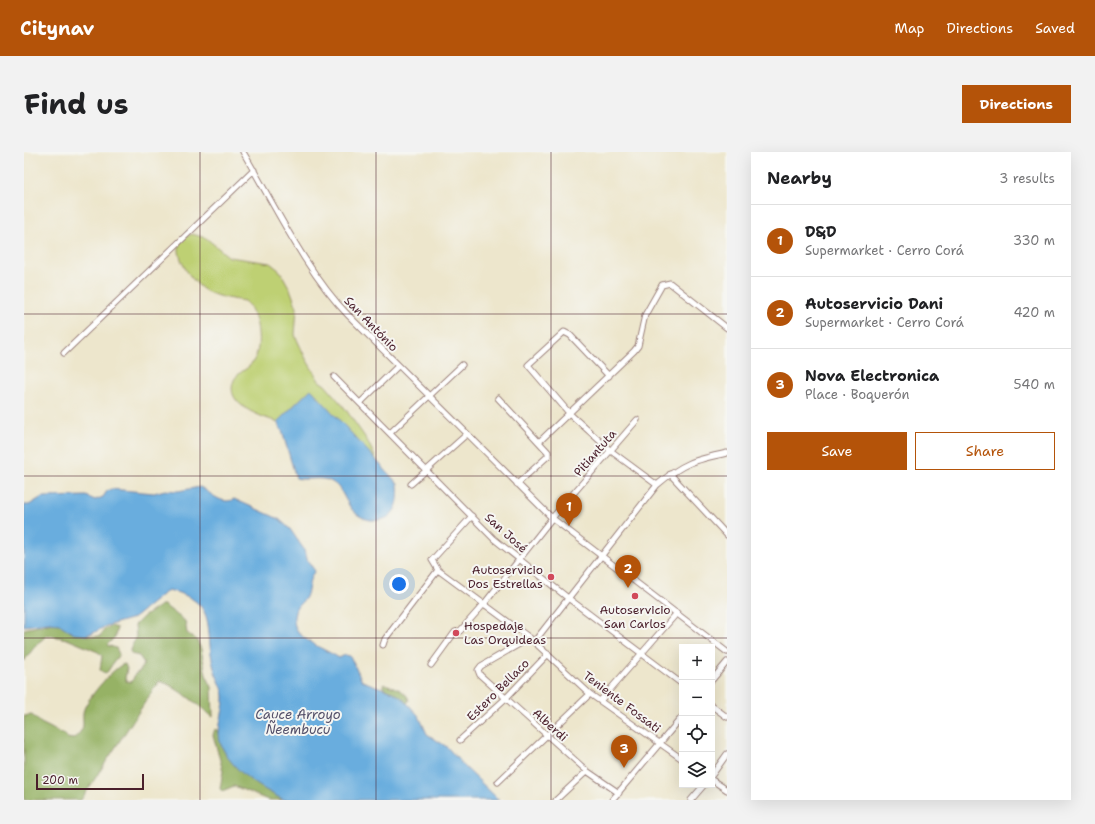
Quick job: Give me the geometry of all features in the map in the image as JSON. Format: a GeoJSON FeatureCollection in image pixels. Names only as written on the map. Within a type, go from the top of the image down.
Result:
{"type":"FeatureCollection","features":[{"type":"Feature","properties":{"kind":"street","name":"San António"},"geometry":{"type":"LineString","coordinates":[[243,152],[303,254],[330,295],[398,366],[552,518],[727,652]]}},
{"type":"Feature","properties":{"kind":"street"},"geometry":{"type":"LineString","coordinates":[[64,353],[254,170]]}},
{"type":"Feature","properties":{"kind":"street"},"geometry":{"type":"LineString","coordinates":[[540,442],[638,346],[645,315],[662,285],[665,283],[670,283],[727,328]]}},
{"type":"Feature","properties":{"kind":"street"},"geometry":{"type":"LineString","coordinates":[[609,376],[570,335],[564,332],[555,338],[528,365],[570,414],[611,451],[657,485]]}},
{"type":"Feature","properties":{"kind":"street"},"geometry":{"type":"LineString","coordinates":[[390,433],[430,397],[462,365]]}},
{"type":"Feature","properties":{"kind":"street"},"geometry":{"type":"LineString","coordinates":[[360,403],[398,366]]}},
{"type":"Feature","properties":{"kind":"street","name":"San José"},"geometry":{"type":"LineString","coordinates":[[334,377],[494,539],[568,598],[679,682]]}},
{"type":"Feature","properties":{"kind":"street"},"geometry":{"type":"LineString","coordinates":[[498,398],[548,452],[548,456],[517,484]]}},
{"type":"Feature","properties":{"kind":"street","name":"Pitiantuta"},"geometry":{"type":"LineString","coordinates":[[431,665],[455,632],[460,631],[484,604],[552,518],[637,420]]}},
{"type":"Feature","properties":{"kind":"street"},"geometry":{"type":"LineString","coordinates":[[411,484],[467,434]]}},
{"type":"Feature","properties":{"kind":"street"},"geometry":{"type":"LineString","coordinates":[[532,640],[602,556],[657,485],[670,474],[695,460],[727,453]]}},
{"type":"Feature","properties":{"kind":"street"},"geometry":{"type":"LineString","coordinates":[[670,474],[727,535]]}},
{"type":"Feature","properties":{"kind":"street"},"geometry":{"type":"LineString","coordinates":[[383,645],[385,639],[438,570],[432,560],[472,516]]}},
{"type":"Feature","properties":{"kind":"street","name":"Teniente Fossati"},"geometry":{"type":"LineString","coordinates":[[438,570],[532,640],[590,694],[679,757]]}},
{"type":"Feature","properties":{"kind":"street"},"geometry":{"type":"LineString","coordinates":[[600,701],[677,613]]}},
{"type":"Feature","properties":{"kind":"street","name":"Alberdi"},"geometry":{"type":"LineString","coordinates":[[532,640],[481,666],[478,670],[480,675],[587,771],[618,793]]}},
{"type":"Feature","properties":{"kind":"street","name":"Estero Bellaco"},"geometry":{"type":"LineString","coordinates":[[460,740],[506,698],[548,654]]}},
{"type":"Feature","properties":{"kind":"street"},"geometry":{"type":"LineString","coordinates":[[715,676],[727,662]]}},
{"type":"Feature","properties":{"kind":"street"},"geometry":{"type":"LineString","coordinates":[[498,782],[590,694]]}},
{"type":"Feature","properties":{"kind":"street"},"geometry":{"type":"LineString","coordinates":[[715,708],[727,717]]}},
{"type":"Feature","properties":{"kind":"street"},"geometry":{"type":"LineString","coordinates":[[612,800],[661,744],[679,721]]}},
{"type":"Feature","properties":{"kind":"street"},"geometry":{"type":"LineString","coordinates":[[715,771],[727,754]]}},
{"type":"Feature","properties":{"kind":"street"},"geometry":{"type":"LineString","coordinates":[[556,800],[587,771]]}},
{"type":"Feature","properties":{"kind":"street"},"geometry":{"type":"LineString","coordinates":[[715,782],[727,790]]}},
{"type":"Feature","properties":{"kind":"street"},"geometry":{"type":"LineString","coordinates":[[691,800],[701,788]]}},
{"type":"Feature","properties":{"kind":"green space"},"geometry":{"type":"Polygon","coordinates":[[[192,234],[206,238],[229,257],[270,263],[280,271],[290,289],[297,308],[295,335],[305,357],[319,381],[325,385],[344,407],[367,440],[378,463],[311,389],[277,422],[253,413],[239,403],[234,396],[232,389],[236,377],[255,359],[258,350],[258,330],[256,322],[251,308],[244,301],[212,294],[202,289],[190,276],[181,260],[179,244],[183,238],[192,234]]]}},
{"type":"Feature","properties":{"kind":"green space"},"geometry":{"type":"Polygon","coordinates":[[[161,605],[164,605],[185,621],[187,633],[197,640],[201,649],[206,675],[212,687],[213,717],[188,697],[168,684],[159,681],[81,800],[24,800],[24,716],[32,715],[41,723],[63,734],[67,738],[73,739],[78,735],[83,724],[83,714],[86,704],[109,676],[125,664],[127,669],[125,678],[126,681],[132,682],[135,674],[140,671],[144,663],[139,656],[131,654],[130,650],[136,637],[135,625],[143,617],[161,605]]]}},
{"type":"Feature","properties":{"kind":"green space"},"geometry":{"type":"Polygon","coordinates":[[[58,622],[78,633],[88,636],[100,636],[105,629],[111,626],[117,628],[115,637],[107,645],[116,648],[119,654],[106,674],[100,670],[102,656],[98,652],[67,639],[47,635],[36,645],[24,661],[24,629],[58,622]]]}},
{"type":"Feature","properties":{"kind":"green space"},"geometry":{"type":"Polygon","coordinates":[[[385,684],[399,689],[405,694],[409,700],[406,705],[382,686],[385,684]]]}},
{"type":"Feature","properties":{"kind":"green space"},"geometry":{"type":"Polygon","coordinates":[[[215,729],[218,730],[222,741],[309,800],[268,800],[234,786],[222,791],[220,789],[223,771],[213,735],[215,729]]]}},
{"type":"Feature","properties":{"kind":"water"},"geometry":{"type":"Polygon","coordinates":[[[311,389],[398,484],[398,502],[392,514],[388,517],[382,520],[370,520],[361,517],[350,507],[336,485],[330,481],[322,479],[296,478],[282,431],[277,422],[311,389]]]}},
{"type":"Feature","properties":{"kind":"water","name":"Cauce Arroyo Ñeembucu"},"geometry":{"type":"Polygon","coordinates":[[[200,487],[216,498],[225,501],[234,499],[279,519],[290,529],[303,548],[308,561],[315,571],[311,577],[306,597],[295,612],[294,621],[296,629],[308,641],[339,658],[345,655],[350,656],[362,681],[393,692],[403,699],[419,716],[427,734],[447,747],[499,800],[284,800],[265,790],[248,778],[232,763],[221,745],[219,734],[224,705],[224,695],[214,668],[207,619],[203,610],[196,602],[185,595],[168,590],[134,618],[106,626],[93,633],[85,635],[74,634],[59,624],[49,623],[24,626],[24,505],[29,505],[42,497],[86,496],[95,500],[103,497],[107,491],[111,489],[154,493],[165,490],[178,491],[200,487]]]}},
{"type":"Feature","properties":{"kind":"place","name":"D&D"},"geometry":{"type":"Point","coordinates":[569,526]}},
{"type":"Feature","properties":{"kind":"place","name":"Autoservicio Dos Estrellas"},"geometry":{"type":"Point","coordinates":[551,577]}},
{"type":"Feature","properties":{"kind":"place","name":"Autoservicio Dani"},"geometry":{"type":"Point","coordinates":[628,588]}},
{"type":"Feature","properties":{"kind":"place","name":"Autoservicio San Carlos"},"geometry":{"type":"Point","coordinates":[635,596]}},
{"type":"Feature","properties":{"kind":"place","name":"Hospedaje Las Orquideas"},"geometry":{"type":"Point","coordinates":[456,633]}},
{"type":"Feature","properties":{"kind":"place","name":"Nova Electronica"},"geometry":{"type":"Point","coordinates":[624,768]}}]}
